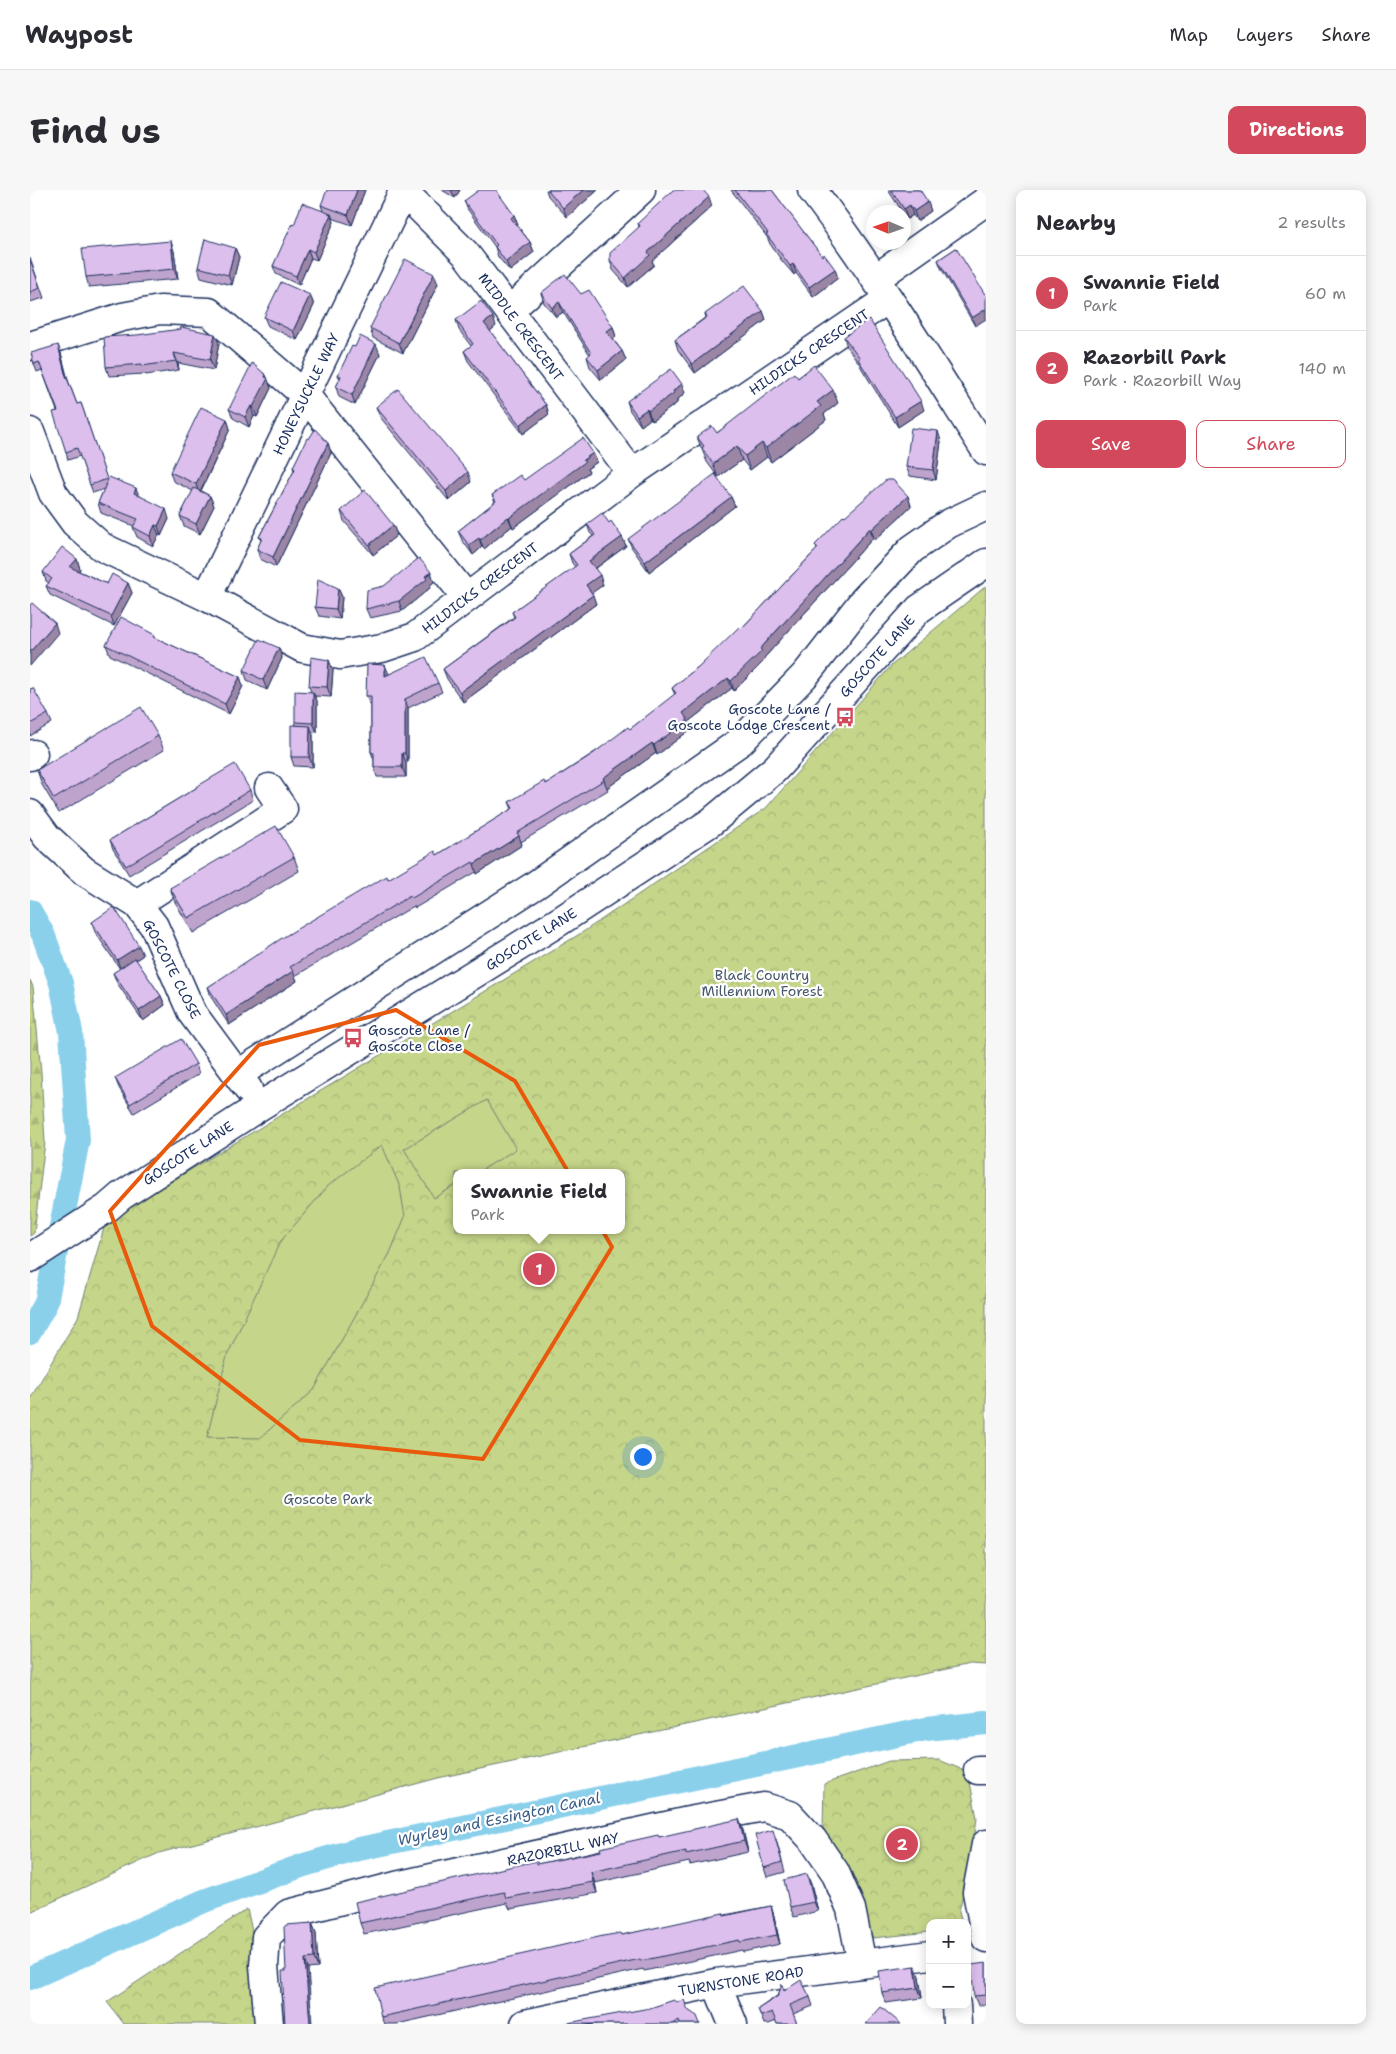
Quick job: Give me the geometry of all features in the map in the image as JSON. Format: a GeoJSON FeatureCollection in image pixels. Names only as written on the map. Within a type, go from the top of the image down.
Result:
{"type":"FeatureCollection","features":[{"type":"Feature","properties":{"kind":"street","name":"MIDDLE CRESCENT"},"geometry":{"type":"LineString","coordinates":[[403,190],[465,253],[632,473]]}},
{"type":"Feature","properties":{"kind":"street","name":"HONEYSUCKLE WAY"},"geometry":{"type":"LineString","coordinates":[[207,597],[403,190]]}},
{"type":"Feature","properties":{"kind":"street"},"geometry":{"type":"LineString","coordinates":[[509,311],[641,190]]}},
{"type":"Feature","properties":{"kind":"street"},"geometry":{"type":"LineString","coordinates":[[812,190],[837,223],[986,451]]}},
{"type":"Feature","properties":{"kind":"street","name":"HILDICKS CRESCENT"},"geometry":{"type":"LineString","coordinates":[[30,432],[53,492],[75,523],[102,547],[207,597],[302,648],[340,655],[382,648],[415,637],[632,473],[881,289],[986,201]]}},
{"type":"Feature","properties":{"kind":"street"},"geometry":{"type":"LineString","coordinates":[[30,346],[122,317],[160,310],[209,312],[305,395],[467,598]]}},
{"type":"Feature","properties":{"kind":"street"},"geometry":{"type":"LineString","coordinates":[[238,1074],[534,886],[741,741],[806,674],[863,602],[912,549],[948,524],[986,506]]}},
{"type":"Feature","properties":{"kind":"street","name":"GOSCOTE LANE"},"geometry":{"type":"LineString","coordinates":[[30,1258],[107,1208],[121,1196],[260,1106],[560,921],[711,822],[775,769],[919,609],[986,563]]}},
{"type":"Feature","properties":{"kind":"street","name":"GOSCOTE CLOSE"},"geometry":{"type":"LineString","coordinates":[[137,904],[283,809],[269,788]]}},
{"type":"Feature","properties":{"kind":"street","name":"GOSCOTE CLOSE"},"geometry":{"type":"LineString","coordinates":[[30,814],[47,837],[84,871],[137,904],[154,926],[192,1013],[260,1106]]}},
{"type":"Feature","properties":{"kind":"street"},"geometry":{"type":"LineString","coordinates":[[534,886],[560,921]]}},
{"type":"Feature","properties":{"kind":"street","name":"RAZORBILL WAY"},"geometry":{"type":"LineString","coordinates":[[270,2024],[264,1966],[266,1937],[288,1914],[396,1886],[689,1821],[764,1807],[790,1815],[813,1840],[835,1872],[851,1909],[862,1964]]}},
{"type":"Feature","properties":{"kind":"street"},"geometry":{"type":"LineString","coordinates":[[986,1844],[977,1892],[986,1938]]}},
{"type":"Feature","properties":{"kind":"street"},"geometry":{"type":"LineString","coordinates":[[971,1947],[986,1944]]}},
{"type":"Feature","properties":{"kind":"street","name":"TURNSTONE ROAD"},"geometry":{"type":"LineString","coordinates":[[525,2024],[716,1982],[926,1955]]}},
{"type":"Feature","properties":{"kind":"street"},"geometry":{"type":"LineString","coordinates":[[716,1982],[733,2024]]}},
{"type":"Feature","properties":{"kind":"street"},"geometry":{"type":"LineString","coordinates":[[956,2009],[957,2024]]}},
{"type":"Feature","properties":{"kind":"highlighted area"},"geometry":{"type":"Polygon","coordinates":[[[396,1010],[515,1081],[612,1247],[483,1459],[300,1440],[152,1326],[110,1211],[259,1045],[396,1010]]]}},
{"type":"Feature","properties":{"kind":"green space","name":"Goscote Park"},"geometry":{"type":"Polygon","coordinates":[[[986,586],[986,1665],[970,1664],[438,1778],[159,1853],[30,1912],[30,1399],[78,1317],[106,1221],[583,932],[766,808],[892,665],[986,586]]]}},
{"type":"Feature","properties":{"kind":"green space"},"geometry":{"type":"Polygon","coordinates":[[[30,980],[33,987],[41,1072],[45,1142],[34,1233],[30,1236],[30,980]]]}},
{"type":"Feature","properties":{"kind":"green space"},"geometry":{"type":"Polygon","coordinates":[[[487,1100],[516,1149],[484,1169],[453,1169],[453,1187],[434,1198],[404,1149],[487,1100]]]}},
{"type":"Feature","properties":{"kind":"green space"},"geometry":{"type":"Polygon","coordinates":[[[382,1145],[400,1187],[405,1217],[390,1253],[314,1390],[260,1438],[207,1437],[227,1356],[280,1242],[328,1186],[382,1145]]]}},
{"type":"Feature","properties":{"kind":"green space"},"geometry":{"type":"Polygon","coordinates":[[[939,1760],[968,1772],[977,1818],[971,1862],[959,1911],[961,1919],[926,1919],[926,1932],[873,1938],[823,1827],[824,1784],[889,1761],[939,1760]]]}},
{"type":"Feature","properties":{"kind":"green space"},"geometry":{"type":"Polygon","coordinates":[[[247,1909],[253,1935],[255,2024],[124,2024],[107,2002],[247,1909]]]}},
{"type":"Feature","properties":{"kind":"building"},"geometry":{"type":"Polygon","coordinates":[[[327,190],[357,190],[348,215],[321,205],[327,190]]]}},
{"type":"Feature","properties":{"kind":"building"},"geometry":{"type":"Polygon","coordinates":[[[479,190],[496,190],[514,215],[511,218],[530,242],[506,262],[495,247],[497,245],[464,201],[479,190]]]}},
{"type":"Feature","properties":{"kind":"building"},"geometry":{"type":"Polygon","coordinates":[[[548,190],[583,190],[563,208],[548,190]]]}},
{"type":"Feature","properties":{"kind":"building"},"geometry":{"type":"Polygon","coordinates":[[[673,190],[703,190],[709,197],[648,252],[650,255],[625,278],[610,260],[610,253],[640,226],[638,223],[673,190]]]}},
{"type":"Feature","properties":{"kind":"building"},"geometry":{"type":"Polygon","coordinates":[[[735,190],[772,190],[822,256],[824,254],[835,269],[809,287],[793,264],[790,266],[766,234],[768,233],[735,190]]]}},
{"type":"Feature","properties":{"kind":"building"},"geometry":{"type":"Polygon","coordinates":[[[891,190],[920,190],[928,202],[914,211],[911,205],[901,205],[891,190]]]}},
{"type":"Feature","properties":{"kind":"building"},"geometry":{"type":"Polygon","coordinates":[[[302,203],[331,214],[314,252],[308,249],[296,276],[273,266],[292,224],[294,225],[302,203]]]}},
{"type":"Feature","properties":{"kind":"building"},"geometry":{"type":"Polygon","coordinates":[[[205,239],[235,248],[228,275],[198,267],[205,239]]]}},
{"type":"Feature","properties":{"kind":"building"},"geometry":{"type":"Polygon","coordinates":[[[171,241],[174,269],[86,277],[82,249],[171,241]]]}},
{"type":"Feature","properties":{"kind":"building"},"geometry":{"type":"Polygon","coordinates":[[[956,248],[986,296],[986,309],[972,318],[938,260],[956,248]]]}},
{"type":"Feature","properties":{"kind":"building"},"geometry":{"type":"Polygon","coordinates":[[[30,259],[40,288],[30,292],[30,259]]]}},
{"type":"Feature","properties":{"kind":"building"},"geometry":{"type":"Polygon","coordinates":[[[405,259],[434,274],[399,343],[370,328],[405,259]]]}},
{"type":"Feature","properties":{"kind":"building"},"geometry":{"type":"Polygon","coordinates":[[[565,274],[581,294],[589,290],[613,327],[606,331],[622,351],[598,370],[587,357],[591,353],[559,302],[552,308],[541,293],[565,274]]]}},
{"type":"Feature","properties":{"kind":"building"},"geometry":{"type":"Polygon","coordinates":[[[281,282],[310,295],[293,331],[264,317],[281,282]]]}},
{"type":"Feature","properties":{"kind":"building"},"geometry":{"type":"Polygon","coordinates":[[[744,286],[763,311],[692,364],[675,340],[707,317],[705,314],[744,286]]]}},
{"type":"Feature","properties":{"kind":"building"},"geometry":{"type":"Polygon","coordinates":[[[481,301],[493,317],[484,323],[546,405],[520,425],[464,351],[473,344],[456,320],[481,301]]]}},
{"type":"Feature","properties":{"kind":"building"},"geometry":{"type":"Polygon","coordinates":[[[869,319],[921,401],[895,417],[858,359],[860,358],[844,337],[869,319]]]}},
{"type":"Feature","properties":{"kind":"building"},"geometry":{"type":"Polygon","coordinates":[[[181,327],[215,334],[210,360],[174,353],[176,361],[142,366],[142,364],[106,367],[104,337],[137,335],[181,329],[181,327]]]}},
{"type":"Feature","properties":{"kind":"building"},"geometry":{"type":"Polygon","coordinates":[[[360,336],[376,344],[352,395],[336,387],[341,376],[338,375],[352,346],[355,347],[360,336]]]}},
{"type":"Feature","properties":{"kind":"building"},"geometry":{"type":"Polygon","coordinates":[[[58,345],[65,373],[77,404],[81,403],[107,479],[90,485],[77,448],[66,452],[53,412],[58,411],[39,362],[34,364],[31,353],[58,345]]]}},
{"type":"Feature","properties":{"kind":"building"},"geometry":{"type":"Polygon","coordinates":[[[252,363],[268,378],[253,407],[251,406],[245,417],[229,409],[252,363]]]}},
{"type":"Feature","properties":{"kind":"building"},"geometry":{"type":"Polygon","coordinates":[[[814,365],[833,390],[817,402],[821,406],[766,448],[762,443],[745,456],[737,446],[713,464],[697,437],[712,426],[717,433],[794,373],[798,378],[814,365]]]}},
{"type":"Feature","properties":{"kind":"building"},"geometry":{"type":"Polygon","coordinates":[[[671,369],[682,384],[673,391],[674,393],[648,411],[647,409],[637,416],[627,401],[671,369]]]}},
{"type":"Feature","properties":{"kind":"building"},"geometry":{"type":"Polygon","coordinates":[[[398,389],[468,472],[446,491],[376,407],[398,389]]]}},
{"type":"Feature","properties":{"kind":"building"},"geometry":{"type":"Polygon","coordinates":[[[201,407],[227,419],[196,484],[170,472],[201,407]]]}},
{"type":"Feature","properties":{"kind":"building"},"geometry":{"type":"Polygon","coordinates":[[[911,428],[938,431],[933,470],[906,467],[911,428]]]}},
{"type":"Feature","properties":{"kind":"building"},"geometry":{"type":"Polygon","coordinates":[[[315,429],[328,443],[273,557],[257,549],[262,538],[259,537],[295,469],[293,467],[307,438],[309,439],[315,429]]]}},
{"type":"Feature","properties":{"kind":"building"},"geometry":{"type":"Polygon","coordinates":[[[583,438],[593,453],[583,460],[585,462],[508,517],[480,540],[479,538],[469,545],[458,531],[496,501],[492,495],[520,475],[524,480],[583,438]]]}},
{"type":"Feature","properties":{"kind":"building"},"geometry":{"type":"Polygon","coordinates":[[[715,474],[731,497],[645,562],[628,539],[715,474]]]}},
{"type":"Feature","properties":{"kind":"building"},"geometry":{"type":"Polygon","coordinates":[[[109,477],[136,488],[134,493],[166,509],[158,526],[155,525],[150,536],[133,527],[138,519],[98,503],[109,477]]]}},
{"type":"Feature","properties":{"kind":"building"},"geometry":{"type":"Polygon","coordinates":[[[886,480],[893,480],[908,496],[871,530],[870,528],[760,649],[762,651],[731,681],[728,678],[683,713],[688,720],[603,778],[604,780],[517,833],[519,836],[474,864],[473,862],[412,898],[410,896],[290,967],[293,971],[226,1015],[208,987],[282,938],[369,886],[387,876],[388,879],[435,851],[437,855],[513,808],[509,802],[544,781],[546,784],[594,753],[628,727],[630,729],[676,693],[672,688],[698,667],[739,627],[741,629],[818,548],[815,545],[844,515],[886,480]]]}},
{"type":"Feature","properties":{"kind":"building"},"geometry":{"type":"Polygon","coordinates":[[[194,488],[210,496],[196,524],[180,516],[194,488]]]}},
{"type":"Feature","properties":{"kind":"building"},"geometry":{"type":"Polygon","coordinates":[[[365,490],[393,525],[369,545],[341,511],[365,490]]]}},
{"type":"Feature","properties":{"kind":"building"},"geometry":{"type":"Polygon","coordinates":[[[602,513],[609,523],[611,521],[622,537],[589,561],[600,575],[586,585],[593,595],[460,692],[443,669],[515,617],[512,612],[577,565],[569,554],[595,535],[587,524],[602,513]]]}},
{"type":"Feature","properties":{"kind":"building"},"geometry":{"type":"Polygon","coordinates":[[[62,547],[77,559],[70,567],[107,584],[112,574],[128,583],[111,616],[46,586],[52,579],[43,572],[62,547]]]}},
{"type":"Feature","properties":{"kind":"building"},"geometry":{"type":"Polygon","coordinates":[[[419,558],[431,572],[425,576],[427,579],[399,601],[366,609],[367,590],[384,586],[419,558]]]}},
{"type":"Feature","properties":{"kind":"building"},"geometry":{"type":"Polygon","coordinates":[[[318,579],[338,588],[336,609],[315,607],[318,579]]]}},
{"type":"Feature","properties":{"kind":"building"},"geometry":{"type":"Polygon","coordinates":[[[32,603],[55,623],[30,652],[30,605],[32,603]]]}},
{"type":"Feature","properties":{"kind":"building"},"geometry":{"type":"Polygon","coordinates":[[[121,617],[155,635],[154,637],[240,677],[225,704],[106,645],[121,617]]]}},
{"type":"Feature","properties":{"kind":"building"},"geometry":{"type":"Polygon","coordinates":[[[259,639],[279,648],[263,680],[244,670],[259,639]]]}},
{"type":"Feature","properties":{"kind":"building"},"geometry":{"type":"Polygon","coordinates":[[[311,657],[329,660],[327,687],[309,686],[311,657]]]}},
{"type":"Feature","properties":{"kind":"building"},"geometry":{"type":"Polygon","coordinates":[[[426,657],[438,683],[405,699],[405,753],[402,753],[402,767],[374,767],[374,753],[371,752],[371,696],[366,696],[367,664],[385,665],[385,676],[426,657]]]}},
{"type":"Feature","properties":{"kind":"building"},"geometry":{"type":"Polygon","coordinates":[[[33,688],[48,714],[30,724],[30,689],[33,688]]]}},
{"type":"Feature","properties":{"kind":"building"},"geometry":{"type":"Polygon","coordinates":[[[295,691],[313,692],[313,723],[295,722],[295,691]]]}},
{"type":"Feature","properties":{"kind":"building"},"geometry":{"type":"Polygon","coordinates":[[[141,707],[158,736],[54,799],[37,770],[141,707]]]}},
{"type":"Feature","properties":{"kind":"building"},"geometry":{"type":"Polygon","coordinates":[[[291,725],[310,726],[309,757],[291,757],[291,725]]]}},
{"type":"Feature","properties":{"kind":"building"},"geometry":{"type":"Polygon","coordinates":[[[235,764],[250,790],[126,866],[110,840],[235,764]]]}},
{"type":"Feature","properties":{"kind":"building"},"geometry":{"type":"Polygon","coordinates":[[[276,826],[294,857],[188,918],[170,888],[276,826]]]}},
{"type":"Feature","properties":{"kind":"building"},"geometry":{"type":"Polygon","coordinates":[[[114,907],[139,946],[117,960],[92,922],[114,907]]]}},
{"type":"Feature","properties":{"kind":"building"},"geometry":{"type":"Polygon","coordinates":[[[135,958],[161,996],[139,1011],[113,973],[135,958]]]}},
{"type":"Feature","properties":{"kind":"building"},"geometry":{"type":"Polygon","coordinates":[[[181,1039],[196,1064],[130,1104],[115,1078],[181,1039]]]}},
{"type":"Feature","properties":{"kind":"building"},"geometry":{"type":"Polygon","coordinates":[[[739,1819],[744,1841],[686,1854],[686,1851],[591,1872],[593,1882],[506,1898],[504,1892],[360,1923],[355,1902],[537,1861],[537,1864],[601,1851],[600,1848],[739,1819]]]}},
{"type":"Feature","properties":{"kind":"building"},"geometry":{"type":"Polygon","coordinates":[[[773,1830],[782,1862],[764,1868],[755,1835],[773,1830]]]}},
{"type":"Feature","properties":{"kind":"building"},"geometry":{"type":"Polygon","coordinates":[[[807,1874],[814,1902],[790,1907],[784,1880],[807,1874]]]}},
{"type":"Feature","properties":{"kind":"building"},"geometry":{"type":"Polygon","coordinates":[[[771,1906],[777,1935],[740,1942],[739,1940],[640,1961],[640,1959],[381,2017],[375,1988],[603,1936],[621,1933],[622,1935],[723,1913],[724,1916],[771,1906]]]}},
{"type":"Feature","properties":{"kind":"building"},"geometry":{"type":"Polygon","coordinates":[[[312,1923],[314,1958],[305,1959],[310,2024],[285,2024],[282,1971],[286,1971],[284,1927],[286,1925],[312,1923]]]}},
{"type":"Feature","properties":{"kind":"building"},"geometry":{"type":"Polygon","coordinates":[[[986,1963],[986,1995],[974,1996],[971,1965],[986,1963]]]}},
{"type":"Feature","properties":{"kind":"building"},"geometry":{"type":"Polygon","coordinates":[[[915,1966],[918,1988],[882,1993],[879,1971],[915,1966]]]}},
{"type":"Feature","properties":{"kind":"building"},"geometry":{"type":"Polygon","coordinates":[[[801,1980],[810,1997],[790,2005],[797,2024],[777,2024],[772,2012],[761,2016],[758,2009],[778,1996],[782,1984],[784,1991],[801,1980]]]}},
{"type":"Feature","properties":{"kind":"building"},"geometry":{"type":"Polygon","coordinates":[[[674,2000],[677,2002],[684,2000],[688,2010],[697,2016],[700,2024],[680,2024],[679,2020],[672,2024],[562,2024],[650,2008],[674,2000]]]}},
{"type":"Feature","properties":{"kind":"building"},"geometry":{"type":"Polygon","coordinates":[[[881,2007],[901,2024],[866,2024],[881,2007]]]}},
{"type":"Feature","properties":{"kind":"waterway","name":"Wyrley and Essington Canal"},"geometry":{"type":"LineString","coordinates":[[30,911],[43,934],[61,983],[71,1032],[78,1140],[46,1303],[30,1332]]}},
{"type":"Feature","properties":{"kind":"waterway","name":"Wyrley and Essington Canal"},"geometry":{"type":"LineString","coordinates":[[30,1978],[204,1901],[304,1865],[359,1849],[926,1729],[986,1723]]}},
{"type":"Feature","properties":{"kind":"place","name":"Goscote Lane / Goscote Lodge Crescent"},"geometry":{"type":"Point","coordinates":[845,717]}},
{"type":"Feature","properties":{"kind":"place","name":"Goscote Lane / Goscote Close"},"geometry":{"type":"Point","coordinates":[353,1038]}},
{"type":"Feature","properties":{"kind":"place","name":"Swannie Field"},"geometry":{"type":"Point","coordinates":[539,1269]}},
{"type":"Feature","properties":{"kind":"place","name":"Razorbill Park"},"geometry":{"type":"Point","coordinates":[902,1844]}},
{"type":"Feature","properties":{"kind":"park label","name":"Black Country Millennium Forest"},"geometry":{"type":"Point","coordinates":[762,984]}}]}
